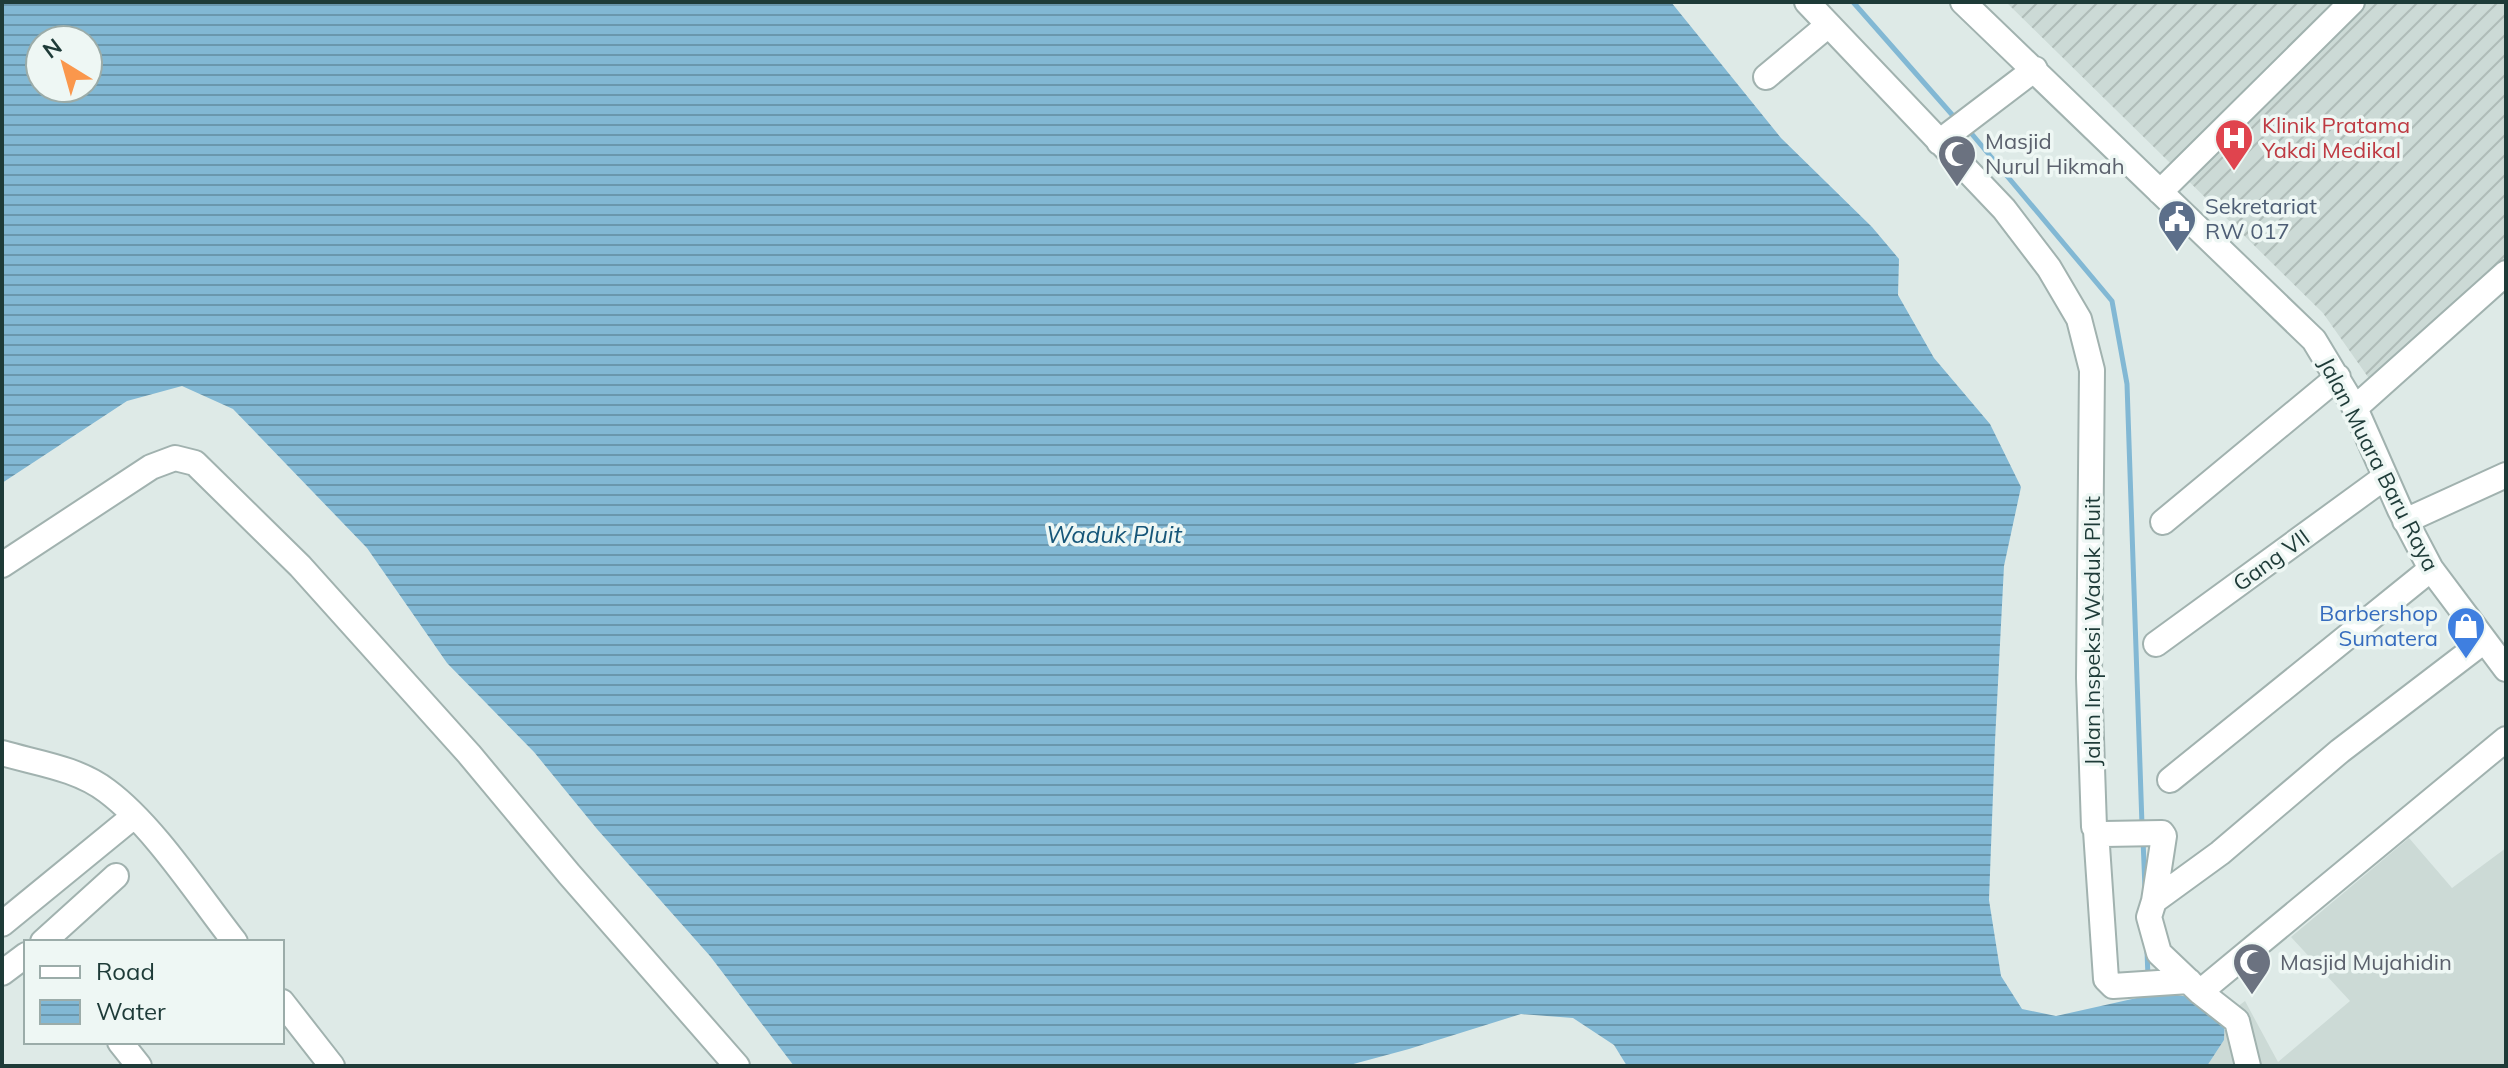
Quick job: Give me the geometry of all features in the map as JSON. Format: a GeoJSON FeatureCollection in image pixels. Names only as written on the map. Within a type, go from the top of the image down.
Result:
{"type":"FeatureCollection","features":[{"type":"Feature","properties":{"kind":"street","name":"Jalan Inspeksi Waduk Pluit"},"geometry":{"type":"LineString","coordinates":[[1807,2],[2004,209],[2049,268],[2079,319],[2092,370],[2089,678],[2094,827],[2106,979],[2113,986],[2194,986]]}},
{"type":"Feature","properties":{"kind":"street","name":"Jalan Muara Baru Raya"},"geometry":{"type":"LineString","coordinates":[[1963,2],[2314,340],[2355,408],[2405,521],[2431,569],[2506,669]]}},
{"type":"Feature","properties":{"kind":"street"},"geometry":{"type":"LineString","coordinates":[[2160,192],[2352,2]]}},
{"type":"Feature","properties":{"kind":"street"},"geometry":{"type":"LineString","coordinates":[[1766,77],[1827,26]]}},
{"type":"Feature","properties":{"kind":"street"},"geometry":{"type":"LineString","coordinates":[[1939,142],[2035,69]]}},
{"type":"Feature","properties":{"kind":"street"},"geometry":{"type":"LineString","coordinates":[[2355,408],[2506,273]]}},
{"type":"Feature","properties":{"kind":"street"},"geometry":{"type":"LineString","coordinates":[[2163,522],[2338,377]]}},
{"type":"Feature","properties":{"kind":"street"},"geometry":{"type":"LineString","coordinates":[[2,565],[151,467],[175,458],[195,463],[300,566],[469,754],[737,1066]]}},
{"type":"Feature","properties":{"kind":"street"},"geometry":{"type":"LineString","coordinates":[[2405,521],[2506,475]]}},
{"type":"Feature","properties":{"kind":"street","name":"Gang VII"},"geometry":{"type":"LineString","coordinates":[[2156,644],[2385,477]]}},
{"type":"Feature","properties":{"kind":"street"},"geometry":{"type":"LineString","coordinates":[[2170,780],[2431,569]]}},
{"type":"Feature","properties":{"kind":"street"},"geometry":{"type":"LineString","coordinates":[[2154,901],[2220,853],[2340,751],[2484,641]]}},
{"type":"Feature","properties":{"kind":"street"},"geometry":{"type":"LineString","coordinates":[[2194,986],[2506,739]]}},
{"type":"Feature","properties":{"kind":"street"},"geometry":{"type":"LineString","coordinates":[[2,753],[71,772],[106,790],[141,823],[233,940]]}},
{"type":"Feature","properties":{"kind":"street"},"geometry":{"type":"LineString","coordinates":[[2,924],[141,823]]}},
{"type":"Feature","properties":{"kind":"street"},"geometry":{"type":"LineString","coordinates":[[2096,831],[2104,834],[2158,832],[2164,836],[2149,917],[2159,953],[2237,1021],[2248,1066]]}},
{"type":"Feature","properties":{"kind":"street"},"geometry":{"type":"LineString","coordinates":[[45,940],[116,876]]}},
{"type":"Feature","properties":{"kind":"street"},"geometry":{"type":"LineString","coordinates":[[2,973],[24,956]]}},
{"type":"Feature","properties":{"kind":"street"},"geometry":{"type":"LineString","coordinates":[[284,1005],[332,1066]]}},
{"type":"Feature","properties":{"kind":"street"},"geometry":{"type":"LineString","coordinates":[[122,1044],[139,1066]]}},
{"type":"Feature","properties":{"kind":"shaded area"},"geometry":{"type":"Polygon","coordinates":[[[2006,2],[2506,2],[2506,272],[2375,387],[2323,313],[2006,2]]]}},
{"type":"Feature","properties":{"kind":"shaded area"},"geometry":{"type":"Polygon","coordinates":[[[2409,838],[2452,888],[2506,848],[2506,1066],[2207,1066],[2224,1040],[2225,1016],[2245,1001],[2278,1062],[2350,1001],[2291,937],[2409,838]]]}},
{"type":"Feature","properties":{"kind":"water","name":"Waduk Pluit"},"geometry":{"type":"Polygon","coordinates":[[[2,2],[1671,2],[1781,138],[1872,227],[1899,259],[1898,295],[1934,358],[1990,424],[2021,487],[2004,566],[1995,741],[1989,900],[2001,976],[2022,1009],[2056,1016],[2159,993],[2207,999],[2225,1016],[2224,1040],[2207,1066],[1627,1066],[1614,1045],[1573,1018],[1521,1014],[1346,1066],[794,1066],[710,956],[597,829],[534,752],[447,663],[367,548],[233,409],[182,386],[127,401],[2,483],[2,2]]]}},
{"type":"Feature","properties":{"kind":"waterway"},"geometry":{"type":"LineString","coordinates":[[1853,2],[1955,118]]}},
{"type":"Feature","properties":{"kind":"waterway"},"geometry":{"type":"LineString","coordinates":[[1971,133],[2112,301],[2127,384],[2142,825]]}},
{"type":"Feature","properties":{"kind":"waterway"},"geometry":{"type":"LineString","coordinates":[[2143,839],[2145,889]]}},
{"type":"Feature","properties":{"kind":"waterway"},"geometry":{"type":"LineString","coordinates":[[2147,951],[2148,977]]}},
{"type":"Feature","properties":{"kind":"place","name":"Klinik Pratama Yakdi Medikal"},"geometry":{"type":"Point","coordinates":[2234,172]}},
{"type":"Feature","properties":{"kind":"place","name":"Masjid Nurul Hikmah"},"geometry":{"type":"Point","coordinates":[1957,188]}},
{"type":"Feature","properties":{"kind":"place","name":"Sekretariat RW 017"},"geometry":{"type":"Point","coordinates":[2177,253]}},
{"type":"Feature","properties":{"kind":"place","name":"Barbershop Sumatera"},"geometry":{"type":"Point","coordinates":[2466,660]}},
{"type":"Feature","properties":{"kind":"place","name":"Masjid Mujahidin"},"geometry":{"type":"Point","coordinates":[2252,996]}}]}
